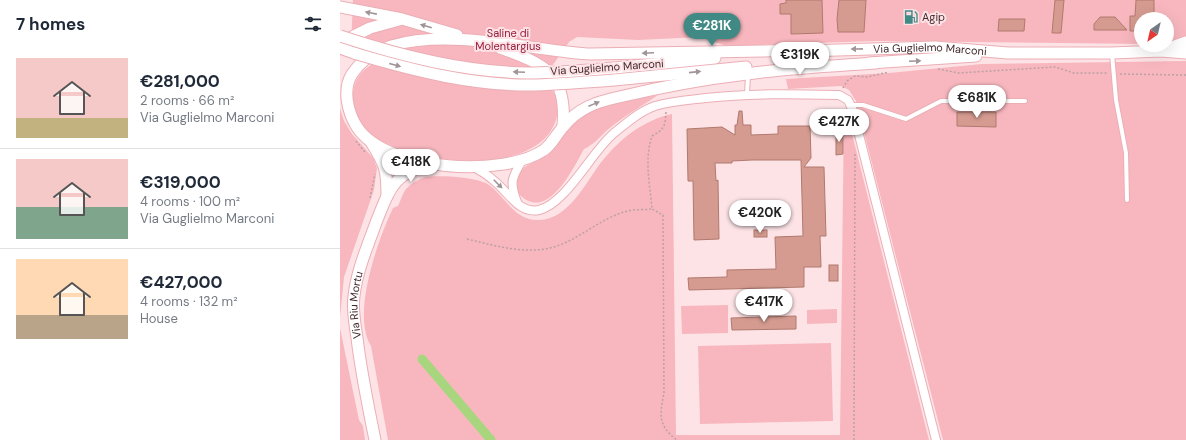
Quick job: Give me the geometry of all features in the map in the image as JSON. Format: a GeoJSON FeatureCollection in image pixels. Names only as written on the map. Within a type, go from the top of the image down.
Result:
{"type":"FeatureCollection","features":[{"type":"Feature","properties":{"kind":"main road"},"geometry":{"type":"LineString","coordinates":[[340,8],[402,19],[476,40],[517,54],[538,64],[556,79],[562,97],[564,110],[563,126]]}},
{"type":"Feature","properties":{"kind":"main road"},"geometry":{"type":"LineString","coordinates":[[340,43],[370,28],[402,19]]}},
{"type":"Feature","properties":{"kind":"main road","name":"Via Guglielmo Marconi"},"geometry":{"type":"LineString","coordinates":[[340,36],[404,56],[474,68],[528,73],[614,68],[813,50],[935,47],[1008,53]]}},
{"type":"Feature","properties":{"kind":"main road"},"geometry":{"type":"LineString","coordinates":[[813,50],[592,54],[568,53],[476,40],[417,40],[400,43],[374,52],[359,64],[350,77],[347,87],[348,100],[352,119],[359,130],[370,141],[396,154],[431,164],[476,168],[523,159],[544,150],[554,140],[563,126],[578,111],[597,102],[647,90],[748,73],[876,63]]}},
{"type":"Feature","properties":{"kind":"main road"},"geometry":{"type":"LineString","coordinates":[[1174,46],[1186,42]]}},
{"type":"Feature","properties":{"kind":"main road","name":"Via Guglielmo Marconi"},"geometry":{"type":"LineString","coordinates":[[340,48],[420,72],[469,80],[534,85],[614,80],[790,64],[876,63],[1008,53],[1136,52]]}},
{"type":"Feature","properties":{"kind":"main road","name":"Via Guglielmo Marconi"},"geometry":{"type":"LineString","coordinates":[[1174,52],[1186,52]]}},
{"type":"Feature","properties":{"kind":"main road"},"geometry":{"type":"LineString","coordinates":[[340,90],[348,100]]}},
{"type":"Feature","properties":{"kind":"main road","name":"Via Riu Mortu"},"geometry":{"type":"LineString","coordinates":[[370,141],[384,163],[387,178],[386,197]]}},
{"type":"Feature","properties":{"kind":"main road","name":"Via Riu Mortu"},"geometry":{"type":"LineString","coordinates":[[375,440],[358,354],[354,316],[354,296],[364,255],[386,197],[404,173],[431,164]]}},
{"type":"Feature","properties":{"kind":"street"},"geometry":{"type":"LineString","coordinates":[[476,168],[494,180],[518,204],[530,210],[539,210],[556,202],[597,149],[613,133],[638,115],[654,107],[747,93],[839,95],[848,100],[936,440]]}},
{"type":"Feature","properties":{"kind":"street"},"geometry":{"type":"LineString","coordinates":[[518,204],[512,184],[513,175],[523,159]]}},
{"type":"Feature","properties":{"kind":"lane"},"geometry":{"type":"LineString","coordinates":[[1112,53],[1116,100],[1126,153],[1127,200]]}},
{"type":"Feature","properties":{"kind":"lane"},"geometry":{"type":"LineString","coordinates":[[747,93],[748,73]]}},
{"type":"Feature","properties":{"kind":"lane"},"geometry":{"type":"LineString","coordinates":[[850,105],[863,105],[906,119],[941,101],[1025,101]]}},
{"type":"Feature","properties":{"kind":"path"},"geometry":{"type":"LineString","coordinates":[[931,68],[959,73],[1055,67],[1074,73],[1186,76]]}},
{"type":"Feature","properties":{"kind":"path"},"geometry":{"type":"LineString","coordinates":[[839,95],[847,81],[855,76],[867,77],[891,71]]}},
{"type":"Feature","properties":{"kind":"path"},"geometry":{"type":"LineString","coordinates":[[652,209],[648,147],[652,136],[661,131],[665,124],[667,104]]}},
{"type":"Feature","properties":{"kind":"path"},"geometry":{"type":"LineString","coordinates":[[354,139],[368,156]]}},
{"type":"Feature","properties":{"kind":"path"},"geometry":{"type":"LineString","coordinates":[[854,440],[853,169],[855,149]]}},
{"type":"Feature","properties":{"kind":"path"},"geometry":{"type":"LineString","coordinates":[[370,198],[376,172]]}},
{"type":"Feature","properties":{"kind":"path"},"geometry":{"type":"LineString","coordinates":[[467,239],[515,250],[546,249],[577,237],[628,210],[652,209],[663,216],[664,393],[660,416],[668,433],[676,440]]}},
{"type":"Feature","properties":{"kind":"green space","name":"Saline di Molentargius"},"geometry":{"type":"Polygon","coordinates":[[[353,0],[1186,0],[1186,45],[1174,44],[1174,12],[1134,12],[1134,44],[876,41],[726,46],[700,37],[638,40],[577,37],[569,42],[543,79],[553,91],[558,105],[557,116],[546,137],[527,151],[501,158],[472,161],[441,159],[412,153],[386,143],[368,132],[362,125],[356,113],[353,104],[353,92],[357,78],[361,73],[385,57],[351,46],[353,0]]]}},
{"type":"Feature","properties":{"kind":"green space"},"geometry":{"type":"Polygon","coordinates":[[[1186,61],[1186,440],[943,440],[856,101],[849,90],[841,86],[788,89],[786,79],[889,73],[982,64],[1186,61]]]}},
{"type":"Feature","properties":{"kind":"green space"},"geometry":{"type":"Polygon","coordinates":[[[658,95],[617,123],[595,142],[584,149],[567,178],[551,197],[542,202],[532,202],[520,195],[516,185],[519,173],[526,166],[548,154],[569,126],[581,116],[602,107],[624,101],[658,95]]]}},
{"type":"Feature","properties":{"kind":"green space"},"geometry":{"type":"Polygon","coordinates":[[[340,109],[344,121],[352,134],[373,158],[377,168],[374,190],[344,277],[340,317],[340,109]]]}},
{"type":"Feature","properties":{"kind":"green space"},"geometry":{"type":"Polygon","coordinates":[[[844,110],[848,118],[929,440],[388,440],[371,346],[366,332],[364,315],[365,297],[374,257],[380,239],[393,208],[398,206],[406,189],[414,182],[426,177],[440,176],[468,178],[484,182],[489,185],[523,217],[539,220],[550,218],[560,213],[576,198],[603,160],[625,137],[643,125],[672,114],[676,435],[840,435],[844,110]]]}},
{"type":"Feature","properties":{"kind":"green space"},"geometry":{"type":"Polygon","coordinates":[[[728,305],[728,333],[682,334],[681,306],[728,305]]]}},
{"type":"Feature","properties":{"kind":"green space"},"geometry":{"type":"Polygon","coordinates":[[[837,309],[837,323],[807,324],[807,310],[837,309]]]}},
{"type":"Feature","properties":{"kind":"green space"},"geometry":{"type":"Polygon","coordinates":[[[340,328],[359,420],[363,426],[365,440],[340,440],[340,328]]]}},
{"type":"Feature","properties":{"kind":"green space"},"geometry":{"type":"Polygon","coordinates":[[[831,343],[833,421],[700,424],[698,346],[831,343]]]}},
{"type":"Feature","properties":{"kind":"building"},"geometry":{"type":"Polygon","coordinates":[[[786,0],[822,0],[823,33],[791,34],[791,14],[780,14],[780,4],[786,3],[786,0]]]}},
{"type":"Feature","properties":{"kind":"building"},"geometry":{"type":"Polygon","coordinates":[[[839,0],[866,0],[864,32],[838,32],[837,19],[839,0]]]}},
{"type":"Feature","properties":{"kind":"building"},"geometry":{"type":"Polygon","coordinates":[[[1055,0],[1064,0],[1061,33],[1052,33],[1055,0]]]}},
{"type":"Feature","properties":{"kind":"building"},"geometry":{"type":"Polygon","coordinates":[[[1136,0],[1154,0],[1154,12],[1135,12],[1136,0]]]}},
{"type":"Feature","properties":{"kind":"building"},"geometry":{"type":"Polygon","coordinates":[[[1130,16],[1134,16],[1134,31],[1130,31],[1130,16]]]}},
{"type":"Feature","properties":{"kind":"building"},"geometry":{"type":"Polygon","coordinates":[[[1100,17],[1115,17],[1127,30],[1094,30],[1094,24],[1100,17]]]}},
{"type":"Feature","properties":{"kind":"building"},"geometry":{"type":"Polygon","coordinates":[[[999,19],[1025,19],[1024,31],[998,31],[999,19]]]}},
{"type":"Feature","properties":{"kind":"building"},"geometry":{"type":"Polygon","coordinates":[[[739,111],[742,111],[743,125],[751,125],[751,135],[778,134],[778,126],[810,126],[811,158],[804,167],[824,167],[826,236],[820,236],[821,267],[804,267],[804,287],[689,290],[688,278],[727,277],[727,270],[776,269],[775,237],[803,236],[801,160],[752,160],[732,161],[732,163],[715,163],[716,181],[718,180],[719,239],[694,240],[693,181],[688,181],[687,129],[722,127],[735,135],[735,125],[737,125],[739,111]]]}},
{"type":"Feature","properties":{"kind":"building"},"geometry":{"type":"Polygon","coordinates":[[[957,112],[996,112],[996,127],[957,126],[957,112]]]}},
{"type":"Feature","properties":{"kind":"building"},"geometry":{"type":"Polygon","coordinates":[[[836,131],[843,131],[843,154],[836,155],[836,131]]]}},
{"type":"Feature","properties":{"kind":"building"},"geometry":{"type":"Polygon","coordinates":[[[754,230],[767,230],[767,237],[754,237],[754,230]]]}},
{"type":"Feature","properties":{"kind":"building"},"geometry":{"type":"Polygon","coordinates":[[[829,265],[838,265],[838,281],[829,281],[829,265]]]}},
{"type":"Feature","properties":{"kind":"building"},"geometry":{"type":"Polygon","coordinates":[[[796,316],[796,329],[732,330],[731,318],[796,316]]]}},
{"type":"Feature","properties":{"kind":"waterway"},"geometry":{"type":"LineString","coordinates":[[422,359],[491,440]]}},
{"type":"Feature","properties":{"kind":"place","name":"Agip"},"geometry":{"type":"Point","coordinates":[911,17]}}]}
